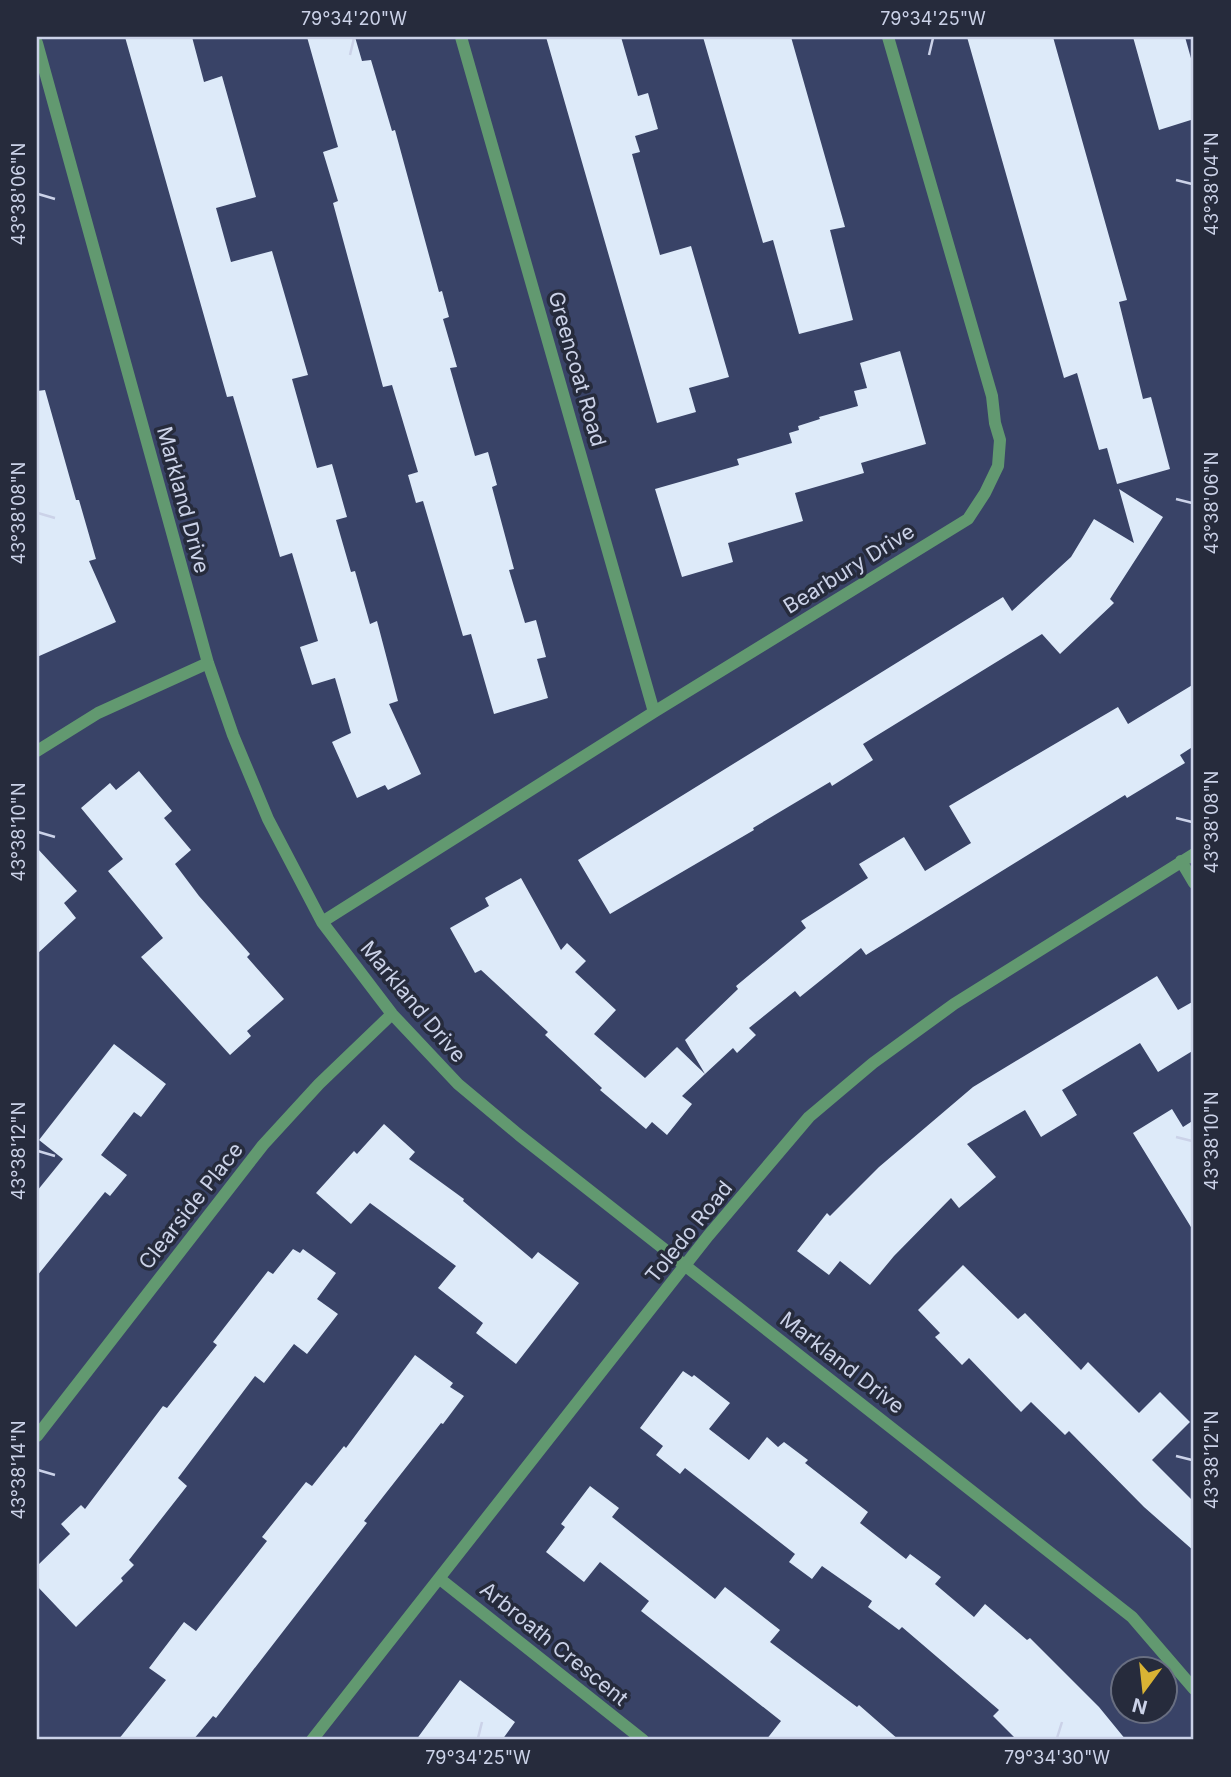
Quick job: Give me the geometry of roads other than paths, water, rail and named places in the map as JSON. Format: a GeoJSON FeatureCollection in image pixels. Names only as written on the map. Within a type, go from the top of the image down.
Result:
{"type":"FeatureCollection","features":[{"type":"Feature","properties":{"kind":"street","name":"Greencoat Road"},"geometry":{"type":"LineString","coordinates":[[461,37],[654,712]]}},
{"type":"Feature","properties":{"kind":"street","name":"Bearbury Drive"},"geometry":{"type":"LineString","coordinates":[[322,922],[654,712],[968,519],[985,493],[998,466],[1000,440],[992,396],[888,37]]}},
{"type":"Feature","properties":{"kind":"street","name":"Markland Drive"},"geometry":{"type":"LineString","coordinates":[[37,43],[208,663],[233,735],[268,819],[322,922],[392,1014],[458,1084],[519,1135],[1132,1617],[1194,1689]]}},
{"type":"Feature","properties":{"kind":"street"},"geometry":{"type":"LineString","coordinates":[[37,751],[99,712],[208,663]]}},
{"type":"Feature","properties":{"kind":"street","name":"Toledo Road"},"geometry":{"type":"LineString","coordinates":[[312,1740],[686,1264],[809,1117],[873,1063],[954,1004],[1194,854]]}},
{"type":"Feature","properties":{"kind":"street"},"geometry":{"type":"LineString","coordinates":[[1181,861],[1194,883]]}},
{"type":"Feature","properties":{"kind":"street","name":"Clearside Place"},"geometry":{"type":"LineString","coordinates":[[37,1436],[263,1145],[319,1084],[392,1014]]}},
{"type":"Feature","properties":{"kind":"street","name":"Arbroath Crescent"},"geometry":{"type":"LineString","coordinates":[[440,1579],[643,1740]]}}]}
